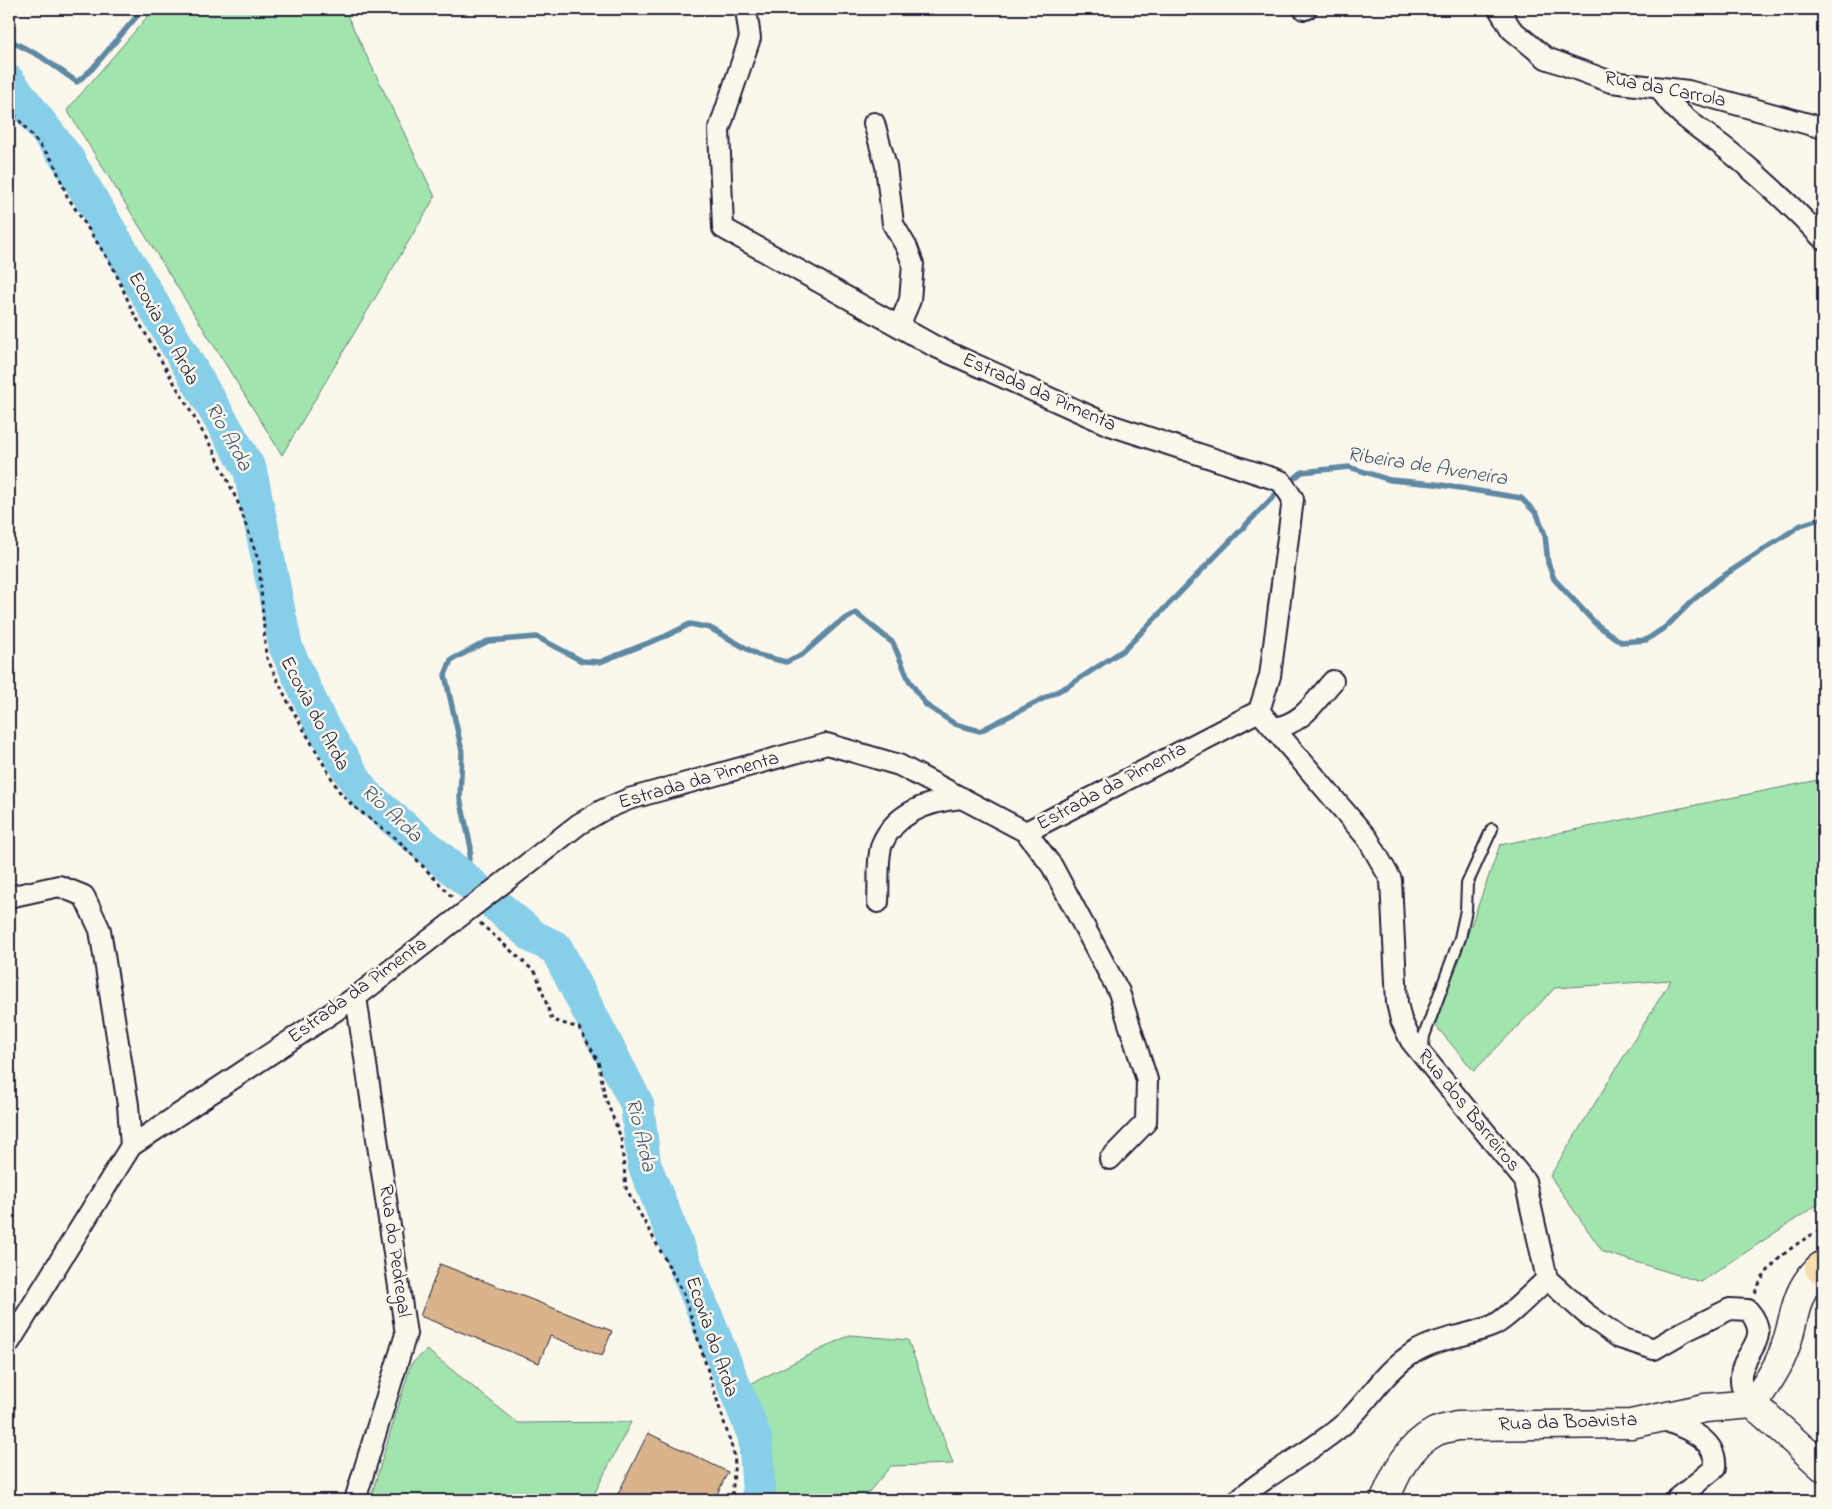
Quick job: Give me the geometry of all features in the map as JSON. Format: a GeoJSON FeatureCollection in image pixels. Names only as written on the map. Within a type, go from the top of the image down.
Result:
{"type":"FeatureCollection","features":[{"type":"Feature","properties":{"kind":"street","name":"Estrada da Pimenta"},"geometry":{"type":"LineString","coordinates":[[9,1343],[131,1146],[356,996],[578,824],[603,810],[629,799],[827,744],[899,765],[1026,832],[1259,711],[1270,676],[1293,499],[1281,481],[1107,424],[934,346],[723,228],[720,130],[750,38],[746,9]]}},
{"type":"Feature","properties":{"kind":"street","name":"Rua da Carrola"},"geometry":{"type":"LineString","coordinates":[[1499,9],[1511,29],[1546,58],[1611,82],[1688,91],[1823,128]]}},
{"type":"Feature","properties":{"kind":"street"},"geometry":{"type":"LineString","coordinates":[[1660,88],[1666,100],[1730,152],[1796,210],[1823,239]]}},
{"type":"Feature","properties":{"kind":"street"},"geometry":{"type":"LineString","coordinates":[[874,123],[886,166],[893,224],[907,248],[913,264],[910,300],[899,326]]}},
{"type":"Feature","properties":{"kind":"street"},"geometry":{"type":"LineString","coordinates":[[1274,728],[1288,726],[1299,720],[1333,681]]}},
{"type":"Feature","properties":{"kind":"street","name":"Rua dos Barreiros"},"geometry":{"type":"LineString","coordinates":[[1259,711],[1368,839],[1391,880],[1397,1003],[1401,1020],[1411,1041],[1526,1181],[1547,1279]]}},
{"type":"Feature","properties":{"kind":"street"},"geometry":{"type":"LineString","coordinates":[[878,902],[882,845],[894,823],[919,807],[937,801],[962,798]]}},
{"type":"Feature","properties":{"kind":"street"},"geometry":{"type":"LineString","coordinates":[[1026,832],[1052,866],[1119,992],[1147,1080],[1146,1122],[1110,1159]]}},
{"type":"Feature","properties":{"kind":"street"},"geometry":{"type":"LineString","coordinates":[[9,898],[59,886],[84,896],[100,930],[128,1104],[131,1146]]}},
{"type":"Feature","properties":{"kind":"street","name":"Rua do Pedregal"},"geometry":{"type":"LineString","coordinates":[[355,1500],[406,1334],[356,996]]}},
{"type":"Feature","properties":{"kind":"street"},"geometry":{"type":"LineString","coordinates":[[1752,1404],[1778,1366],[1800,1293],[1810,1277],[1822,1267]]}},
{"type":"Feature","properties":{"kind":"street"},"geometry":{"type":"LineString","coordinates":[[1238,1500],[1258,1482],[1293,1461],[1345,1422],[1390,1369],[1415,1352],[1448,1338],[1494,1326],[1547,1279],[1585,1313],[1620,1338],[1654,1349],[1730,1309],[1748,1310],[1756,1319],[1758,1337],[1741,1375],[1743,1391],[1752,1404],[1823,1467]]}},
{"type":"Feature","properties":{"kind":"street","name":"Rua da Boavista"},"geometry":{"type":"LineString","coordinates":[[1384,1500],[1396,1470],[1414,1448],[1435,1432],[1457,1426],[1631,1424],[1706,1408],[1752,1404]]}},
{"type":"Feature","properties":{"kind":"street"},"geometry":{"type":"LineString","coordinates":[[1659,1418],[1702,1438],[1716,1459],[1715,1468],[1676,1500]]}},
{"type":"Feature","properties":{"kind":"lane"},"geometry":{"type":"LineString","coordinates":[[1422,1055],[1424,1036],[1460,938],[1466,910],[1468,884],[1492,829]]}},
{"type":"Feature","properties":{"kind":"path","name":"Ecovia do Arda"},"geometry":{"type":"LineString","coordinates":[[9,108],[53,161],[67,196],[113,267],[133,312],[216,456],[239,505],[259,562],[266,656],[289,704],[339,791],[353,806],[398,840],[468,910],[536,973],[552,1020],[579,1028],[598,1061],[605,1097],[621,1138],[626,1188],[683,1292],[715,1390],[735,1457],[732,1500]]}},
{"type":"Feature","properties":{"kind":"path"},"geometry":{"type":"LineString","coordinates":[[1748,1310],[1757,1287],[1770,1266],[1811,1235],[1823,1229]]}},
{"type":"Feature","properties":{"kind":"green space"},"geometry":{"type":"Polygon","coordinates":[[[154,9],[344,9],[435,197],[282,455],[67,110],[154,9]]]}},
{"type":"Feature","properties":{"kind":"green space"},"geometry":{"type":"Polygon","coordinates":[[[1823,779],[1823,1201],[1701,1282],[1603,1252],[1550,1176],[1671,980],[1555,988],[1474,1071],[1435,1025],[1500,845],[1823,779]]]}},
{"type":"Feature","properties":{"kind":"green space"},"geometry":{"type":"Polygon","coordinates":[[[850,1335],[908,1340],[953,1464],[891,1466],[862,1500],[766,1500],[768,1494],[762,1436],[742,1388],[850,1335]]]}},
{"type":"Feature","properties":{"kind":"green space"},"geometry":{"type":"Polygon","coordinates":[[[427,1350],[518,1423],[631,1422],[591,1500],[370,1500],[411,1364],[427,1350]]]}},
{"type":"Feature","properties":{"kind":"building"},"geometry":{"type":"Polygon","coordinates":[[[440,1264],[612,1331],[602,1356],[550,1336],[539,1363],[420,1316],[440,1264]]]}},
{"type":"Feature","properties":{"kind":"building"},"geometry":{"type":"Polygon","coordinates":[[[648,1433],[728,1472],[714,1500],[615,1500],[648,1433]]]}},
{"type":"Feature","properties":{"kind":"waterway"},"geometry":{"type":"LineString","coordinates":[[9,40],[40,56],[77,82],[92,69],[143,9]]}},
{"type":"Feature","properties":{"kind":"waterway","name":"Rio Arda"},"geometry":{"type":"LineString","coordinates":[[9,82],[67,158],[250,470],[286,648],[321,724],[364,794],[534,937],[556,948],[637,1104],[644,1164],[755,1437],[759,1493],[757,1500]]}},
{"type":"Feature","properties":{"kind":"waterway","name":"Ribeira de Aveneira"},"geometry":{"type":"LineString","coordinates":[[1296,477],[1302,472],[1349,467],[1390,480],[1435,484],[1521,498],[1537,514],[1545,535],[1548,563],[1554,579],[1596,624],[1621,642],[1646,640],[1667,626],[1717,580],[1801,525],[1823,518]]}},
{"type":"Feature","properties":{"kind":"waterway"},"geometry":{"type":"LineString","coordinates":[[465,879],[471,848],[460,798],[462,751],[445,675],[451,660],[488,641],[537,637],[582,661],[600,662],[666,636],[690,624],[710,628],[758,655],[786,662],[803,654],[837,624],[856,613],[893,643],[909,680],[926,705],[955,724],[980,731],[1068,686],[1125,649],[1275,495]]}}]}
